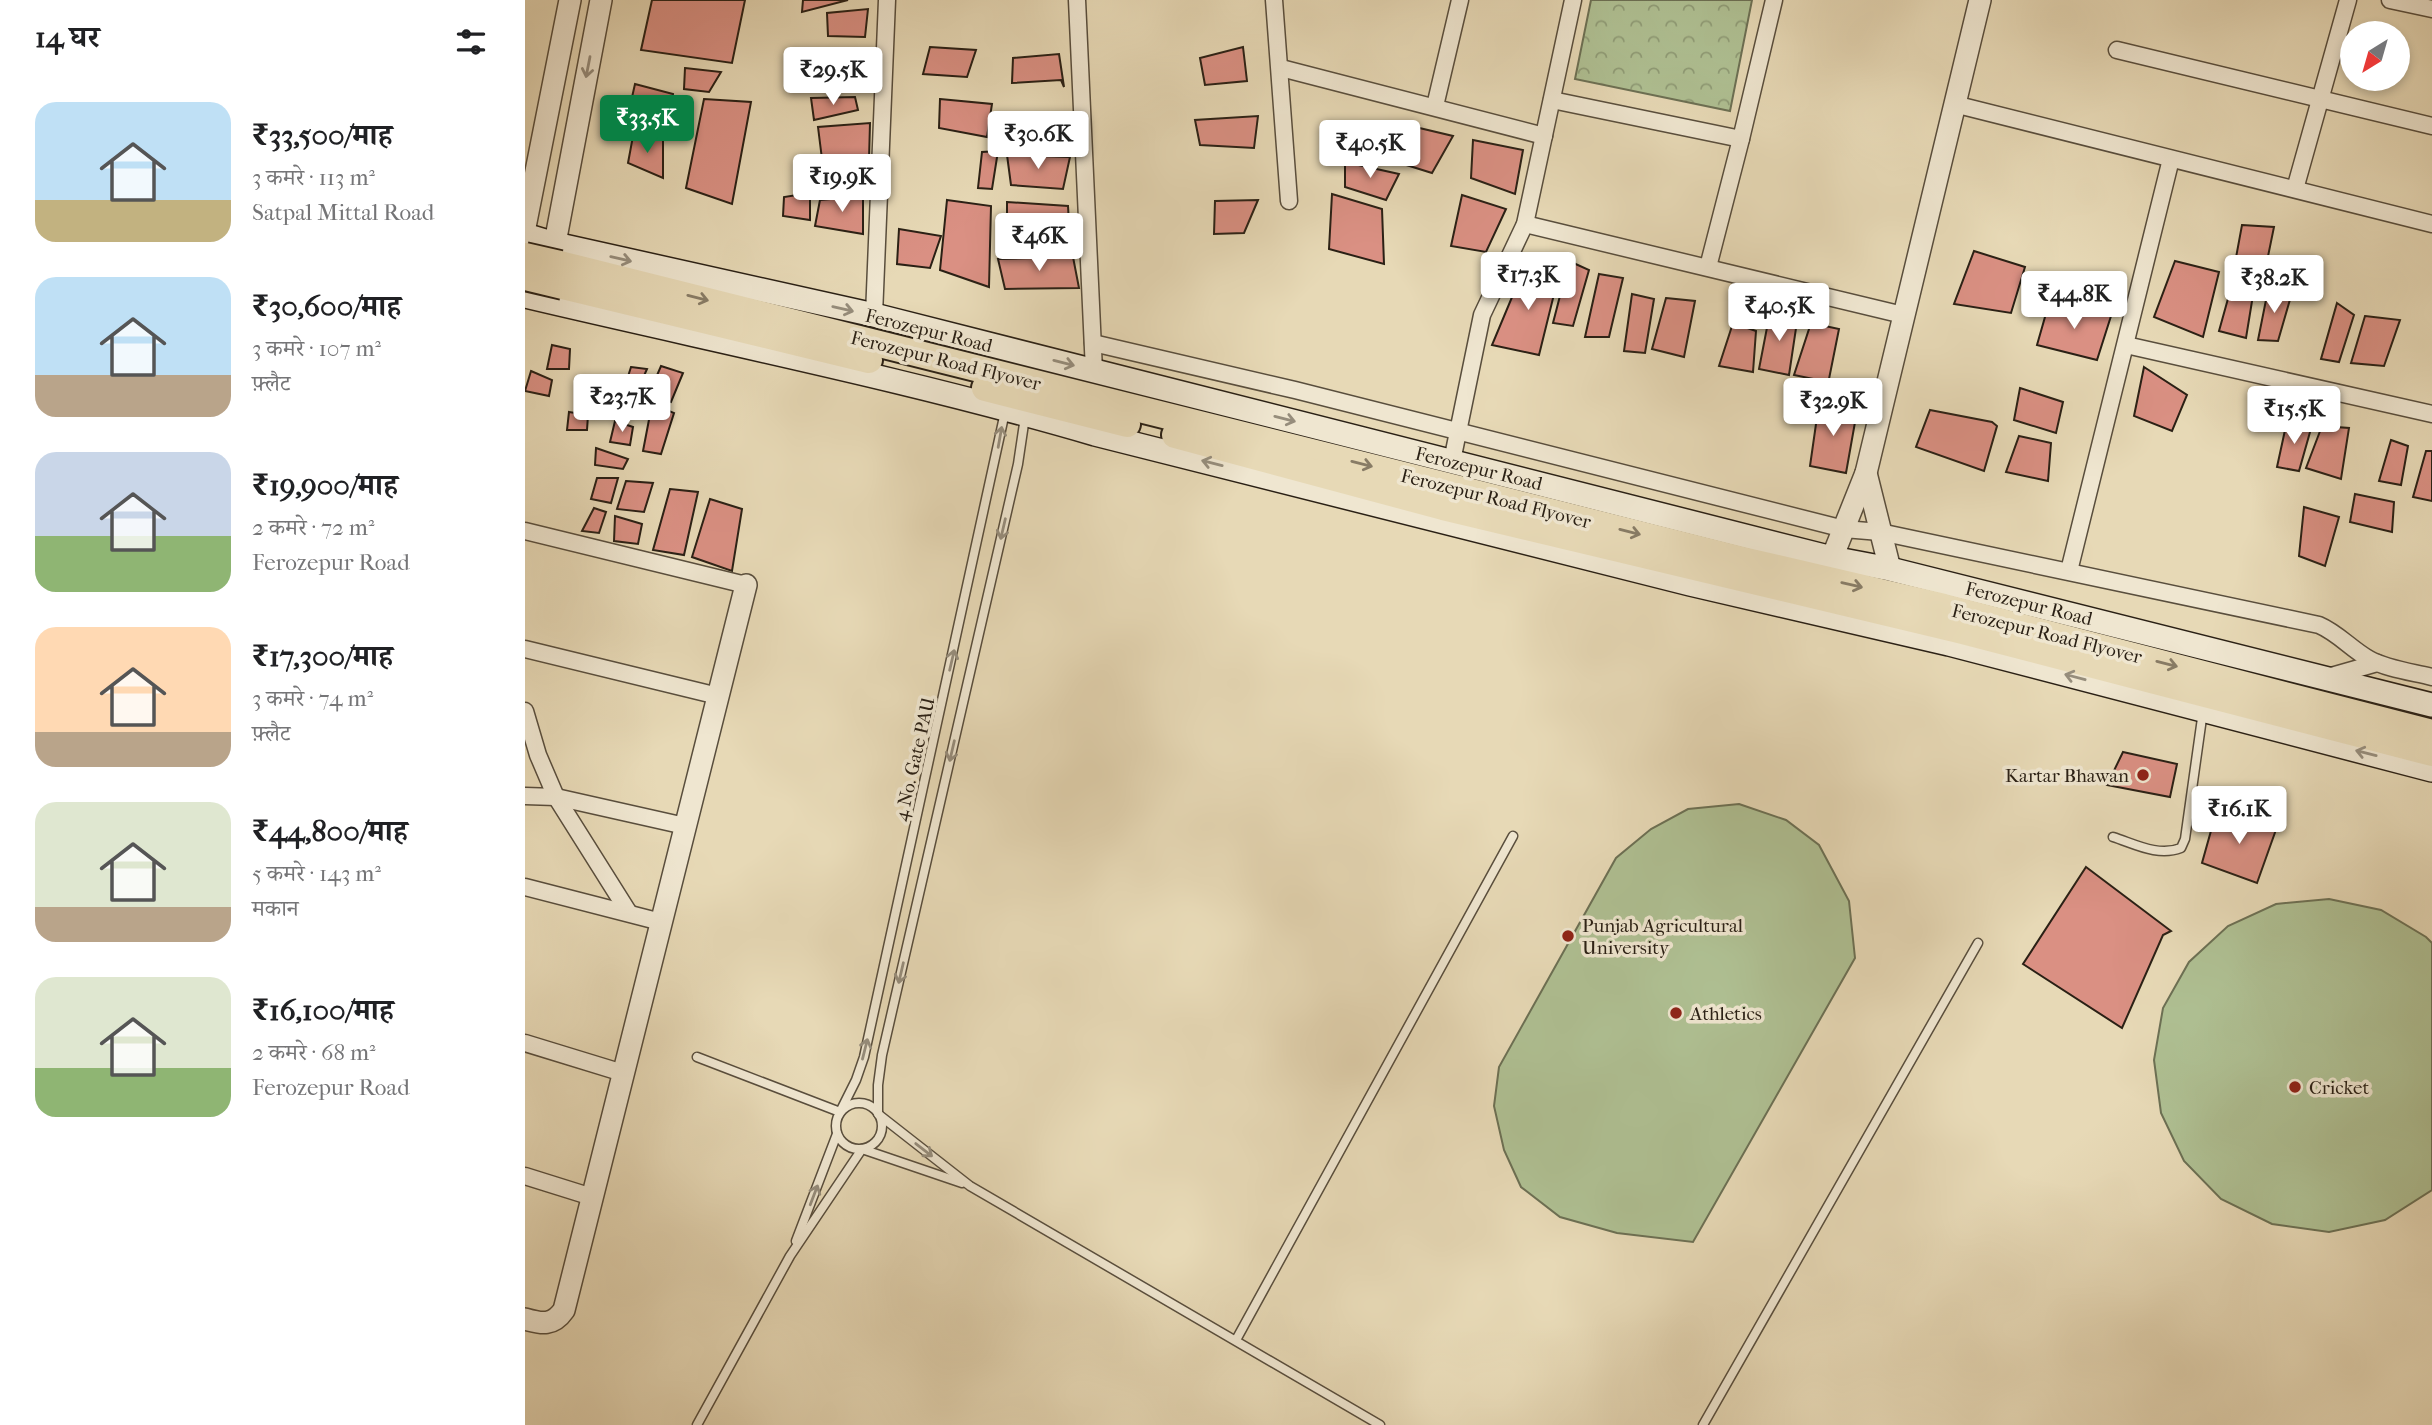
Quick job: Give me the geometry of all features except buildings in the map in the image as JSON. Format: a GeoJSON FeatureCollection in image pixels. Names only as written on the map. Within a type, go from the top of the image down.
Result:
{"type":"FeatureCollection","features":[{"type":"Feature","properties":{"kind":"main road","name":"Ferozepur Road"},"geometry":{"type":"LineString","coordinates":[[525,234],[549,278]]}},
{"type":"Feature","properties":{"kind":"main road","name":"Ferozepur Road"},"geometry":{"type":"LineString","coordinates":[[525,256],[549,278]]}},
{"type":"Feature","properties":{"kind":"main road","name":"Ferozepur Road"},"geometry":{"type":"LineString","coordinates":[[525,277],[874,316],[1832,558],[1890,569],[2432,705]]}},
{"type":"Feature","properties":{"kind":"main road"},"geometry":{"type":"LineString","coordinates":[[549,278],[838,367],[1690,584],[1949,644],[2432,771]]}},
{"type":"Feature","properties":{"kind":"main road","name":"Ferozepur Road Flyover"},"geometry":{"type":"LineString","coordinates":[[549,278],[1944,607],[2432,733]]}},
{"type":"Feature","properties":{"kind":"main road","name":"Ferozepur Road Flyover"},"geometry":{"type":"LineString","coordinates":[[549,278],[1154,430],[1443,508],[1959,630],[2432,753]]}},
{"type":"Feature","properties":{"kind":"street"},"geometry":{"type":"LineString","coordinates":[[526,216],[570,0]]}},
{"type":"Feature","properties":{"kind":"street"},"geometry":{"type":"LineString","coordinates":[[549,278],[601,0]]}},
{"type":"Feature","properties":{"kind":"street"},"geometry":{"type":"LineString","coordinates":[[874,316],[887,0]]}},
{"type":"Feature","properties":{"kind":"street"},"geometry":{"type":"LineString","coordinates":[[1077,0],[1094,371]]}},
{"type":"Feature","properties":{"kind":"street"},"geometry":{"type":"LineString","coordinates":[[1274,0],[1289,201]]}},
{"type":"Feature","properties":{"kind":"street"},"geometry":{"type":"LineString","coordinates":[[1435,106],[1460,0]]}},
{"type":"Feature","properties":{"kind":"street"},"geometry":{"type":"LineString","coordinates":[[1452,461],[1482,315],[1525,224],[1573,0]]}},
{"type":"Feature","properties":{"kind":"street"},"geometry":{"type":"LineString","coordinates":[[1707,267],[1774,0]]}},
{"type":"Feature","properties":{"kind":"street"},"geometry":{"type":"LineString","coordinates":[[1832,558],[1866,473],[1980,0]]}},
{"type":"Feature","properties":{"kind":"street"},"geometry":{"type":"LineString","coordinates":[[2295,189],[2348,0]]}},
{"type":"Feature","properties":{"kind":"street"},"geometry":{"type":"LineString","coordinates":[[2390,0],[2432,9]]}},
{"type":"Feature","properties":{"kind":"street"},"geometry":{"type":"LineString","coordinates":[[2117,50],[2432,126]]}},
{"type":"Feature","properties":{"kind":"street"},"geometry":{"type":"LineString","coordinates":[[1281,68],[1544,136]]}},
{"type":"Feature","properties":{"kind":"street"},"geometry":{"type":"LineString","coordinates":[[1552,100],[1741,139]]}},
{"type":"Feature","properties":{"kind":"street"},"geometry":{"type":"LineString","coordinates":[[1954,104],[2432,224]]}},
{"type":"Feature","properties":{"kind":"street"},"geometry":{"type":"LineString","coordinates":[[2069,571],[2171,159]]}},
{"type":"Feature","properties":{"kind":"street"},"geometry":{"type":"LineString","coordinates":[[1525,224],[1903,315]]}},
{"type":"Feature","properties":{"kind":"street"},"geometry":{"type":"LineString","coordinates":[[1093,343],[1844,528],[1880,532],[2319,625],[2377,663],[2432,677]]}},
{"type":"Feature","properties":{"kind":"street"},"geometry":{"type":"LineString","coordinates":[[2126,345],[2432,414]]}},
{"type":"Feature","properties":{"kind":"street"},"geometry":{"type":"LineString","coordinates":[[1866,473],[1890,569]]}},
{"type":"Feature","properties":{"kind":"street"},"geometry":{"type":"LineString","coordinates":[[525,531],[746,585],[564,1310],[550,1323],[526,1321]]}},
{"type":"Feature","properties":{"kind":"street"},"geometry":{"type":"LineString","coordinates":[[525,649],[718,696]]}},
{"type":"Feature","properties":{"kind":"street"},"geometry":{"type":"LineString","coordinates":[[2326,678],[2377,663]]}},
{"type":"Feature","properties":{"kind":"street"},"geometry":{"type":"LineString","coordinates":[[525,711],[538,755],[556,797],[629,914]]}},
{"type":"Feature","properties":{"kind":"street"},"geometry":{"type":"LineString","coordinates":[[525,796],[556,797],[685,826]]}},
{"type":"Feature","properties":{"kind":"street"},"geometry":{"type":"LineString","coordinates":[[525,887],[661,922]]}},
{"type":"Feature","properties":{"kind":"street"},"geometry":{"type":"LineString","coordinates":[[525,1043],[623,1073]]}},
{"type":"Feature","properties":{"kind":"street"},"geometry":{"type":"LineString","coordinates":[[525,1175],[592,1197]]}},
{"type":"Feature","properties":{"kind":"lane","name":"4 No. Gate PAU"},"geometry":{"type":"LineString","coordinates":[[841,1112],[864,1057],[996,459],[1016,411]]}},
{"type":"Feature","properties":{"kind":"lane","name":"4 No. Gate PAU"},"geometry":{"type":"LineString","coordinates":[[878,1114],[882,1055],[1019,464],[1016,411]]}},
{"type":"Feature","properties":{"kind":"lane"},"geometry":{"type":"LineString","coordinates":[[2113,837],[2159,852],[2181,848],[2185,839],[2203,711]]}},
{"type":"Feature","properties":{"kind":"lane"},"geometry":{"type":"LineString","coordinates":[[1236,1340],[1513,836]]}},
{"type":"Feature","properties":{"kind":"lane"},"geometry":{"type":"LineString","coordinates":[[1703,1425],[1978,943]]}},
{"type":"Feature","properties":{"kind":"lane"},"geometry":{"type":"LineString","coordinates":[[697,1057],[841,1112]]}},
{"type":"Feature","properties":{"kind":"lane"},"geometry":{"type":"LineString","coordinates":[[790,1256],[837,1134],[836,1126],[841,1112],[846,1107],[867,1105],[969,1186],[1380,1425]]}},
{"type":"Feature","properties":{"kind":"lane"},"geometry":{"type":"LineString","coordinates":[[697,1425],[790,1256],[862,1149],[870,1146],[880,1135],[881,1121],[878,1114]]}},
{"type":"Feature","properties":{"kind":"lane"},"geometry":{"type":"LineString","coordinates":[[837,1134],[847,1146],[969,1186]]}},
{"type":"Feature","properties":{"kind":"green space"},"geometry":{"type":"Polygon","coordinates":[[[1591,0],[1752,0],[1730,111],[1575,79],[1591,0]]]}},
{"type":"Feature","properties":{"kind":"green space","name":"Athletics"},"geometry":{"type":"Polygon","coordinates":[[[1739,804],[1786,820],[1819,845],[1849,901],[1855,958],[1693,1242],[1617,1233],[1560,1217],[1521,1187],[1504,1150],[1494,1106],[1499,1067],[1616,858],[1651,829],[1688,809],[1739,804]]]}},
{"type":"Feature","properties":{"kind":"green space","name":"Cricket"},"geometry":{"type":"Polygon","coordinates":[[[2329,899],[2381,910],[2432,943],[2432,1190],[2385,1220],[2329,1232],[2272,1224],[2221,1199],[2184,1161],[2161,1113],[2154,1060],[2163,1008],[2189,962],[2228,926],[2276,904],[2329,899]]]}},
{"type":"Feature","properties":{"kind":"place","name":"Kartar Bhawan"},"geometry":{"type":"Point","coordinates":[2143,775]}},
{"type":"Feature","properties":{"kind":"place","name":"Punjab Agricultural University"},"geometry":{"type":"Point","coordinates":[1568,936]}},
{"type":"Feature","properties":{"kind":"place","name":"Athletics"},"geometry":{"type":"Point","coordinates":[1676,1013]}},
{"type":"Feature","properties":{"kind":"place","name":"Cricket"},"geometry":{"type":"Point","coordinates":[2295,1087]}}]}
